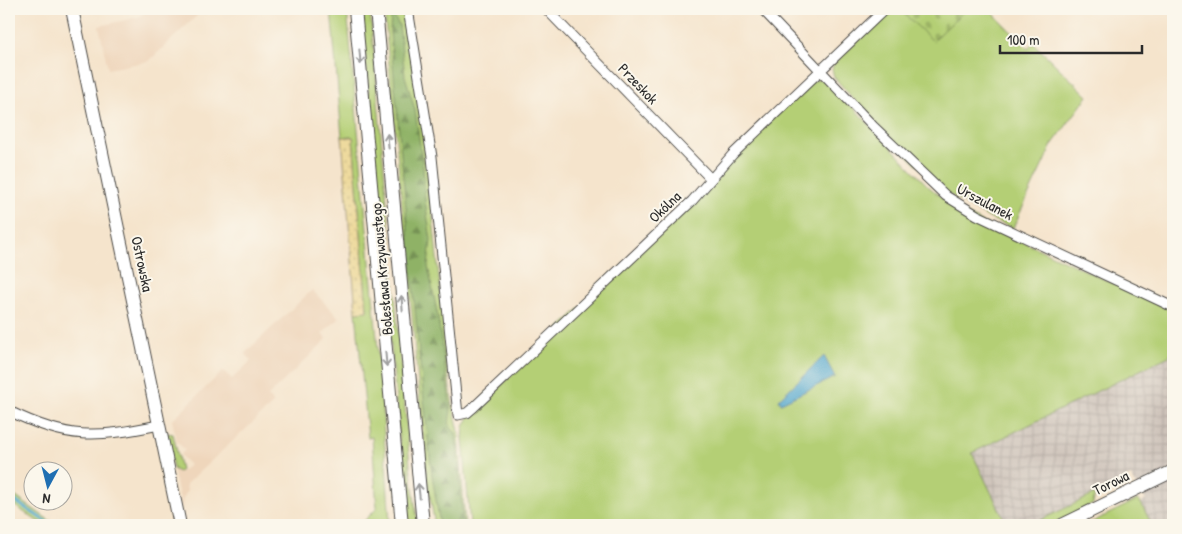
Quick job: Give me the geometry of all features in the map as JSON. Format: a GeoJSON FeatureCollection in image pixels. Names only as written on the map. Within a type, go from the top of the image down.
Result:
{"type":"FeatureCollection","features":[{"type":"Feature","properties":{"kind":"main road","name":"Ostrowska"},"geometry":{"type":"LineString","coordinates":[[72,9],[180,525]]}},
{"type":"Feature","properties":{"kind":"main road","name":"Bolesława Krzywoustego"},"geometry":{"type":"LineString","coordinates":[[356,9],[402,525]]}},
{"type":"Feature","properties":{"kind":"main road","name":"Bolesława Krzywoustego"},"geometry":{"type":"LineString","coordinates":[[376,9],[423,525]]}},
{"type":"Feature","properties":{"kind":"main road","name":"Torowa"},"geometry":{"type":"LineString","coordinates":[[1062,525],[1173,471]]}},
{"type":"Feature","properties":{"kind":"street","name":"Okólna"},"geometry":{"type":"LineString","coordinates":[[408,9],[432,157],[458,415],[467,413],[474,407],[692,201],[710,178],[885,9]]}},
{"type":"Feature","properties":{"kind":"street","name":"Przeskok"},"geometry":{"type":"LineString","coordinates":[[546,9],[710,178]]}},
{"type":"Feature","properties":{"kind":"street","name":"Urszulanek"},"geometry":{"type":"LineString","coordinates":[[762,9],[921,175],[958,205],[1173,307]]}},
{"type":"Feature","properties":{"kind":"street"},"geometry":{"type":"LineString","coordinates":[[9,411],[54,430],[70,433],[110,435],[159,425]]}},
{"type":"Feature","properties":{"kind":"shaded area"},"geometry":{"type":"Polygon","coordinates":[[[148,9],[204,9],[149,61],[108,69],[99,26],[139,17],[148,9]]]}},
{"type":"Feature","properties":{"kind":"shaded area"},"geometry":{"type":"Polygon","coordinates":[[[312,290],[339,318],[322,334],[327,339],[268,396],[274,403],[186,484],[187,491],[183,499],[182,509],[173,469],[180,472],[190,465],[180,455],[185,450],[177,442],[172,420],[223,371],[232,379],[251,361],[245,353],[312,290]]]}},
{"type":"Feature","properties":{"kind":"shaded area"},"geometry":{"type":"Polygon","coordinates":[[[1173,354],[1173,525],[1152,525],[1141,503],[1146,500],[1131,476],[1030,525],[1007,525],[972,453],[1173,354]]]}},
{"type":"Feature","properties":{"kind":"green space"},"geometry":{"type":"Polygon","coordinates":[[[331,9],[347,9],[380,372],[390,525],[360,525],[377,508],[372,437],[368,438],[356,312],[367,310],[353,137],[342,137],[331,9]]]}},
{"type":"Feature","properties":{"kind":"green space"},"geometry":{"type":"Polygon","coordinates":[[[361,9],[370,9],[410,466],[418,525],[407,525],[361,9]]]}},
{"type":"Feature","properties":{"kind":"green space"},"geometry":{"type":"Polygon","coordinates":[[[384,9],[404,9],[426,146],[450,390],[459,432],[465,525],[435,525],[427,480],[384,9]]]}},
{"type":"Feature","properties":{"kind":"green space"},"geometry":{"type":"Polygon","coordinates":[[[890,9],[989,9],[1028,49],[1033,43],[1088,96],[1052,145],[1013,228],[991,219],[945,192],[872,120],[834,77],[832,69],[834,63],[890,9]]]}},
{"type":"Feature","properties":{"kind":"green space"},"geometry":{"type":"Polygon","coordinates":[[[899,9],[966,9],[933,41],[899,9]]]}},
{"type":"Feature","properties":{"kind":"green space"},"geometry":{"type":"Polygon","coordinates":[[[391,16],[394,17],[399,25],[405,76],[415,110],[431,240],[428,266],[438,317],[451,409],[450,425],[456,433],[457,440],[463,525],[440,525],[432,475],[419,354],[390,32],[391,16]]]}},
{"type":"Feature","properties":{"kind":"green space"},"geometry":{"type":"Polygon","coordinates":[[[827,80],[928,186],[952,206],[991,227],[1173,311],[1173,354],[972,453],[1007,525],[470,525],[463,438],[464,427],[469,417],[811,81],[827,80]]]}},
{"type":"Feature","properties":{"kind":"green space"},"geometry":{"type":"Polygon","coordinates":[[[166,433],[173,434],[181,470],[179,472],[173,469],[166,433]]]}},
{"type":"Feature","properties":{"kind":"green space"},"geometry":{"type":"Polygon","coordinates":[[[9,492],[22,501],[22,511],[9,502],[9,492]]]}},
{"type":"Feature","properties":{"kind":"green space"},"geometry":{"type":"Polygon","coordinates":[[[1095,494],[1093,504],[1051,525],[1030,525],[1095,494]]]}},
{"type":"Feature","properties":{"kind":"green space"},"geometry":{"type":"Polygon","coordinates":[[[1137,500],[1141,503],[1152,525],[1086,525],[1137,500]]]}},
{"type":"Feature","properties":{"kind":"green space"},"geometry":{"type":"Polygon","coordinates":[[[24,512],[37,512],[56,525],[43,525],[24,512]]]}},
{"type":"Feature","properties":{"kind":"sand"},"geometry":{"type":"Polygon","coordinates":[[[342,137],[353,137],[367,311],[356,312],[342,137]]]}},
{"type":"Feature","properties":{"kind":"water"},"geometry":{"type":"Polygon","coordinates":[[[824,356],[835,377],[781,403],[779,399],[824,356]]]}},
{"type":"Feature","properties":{"kind":"waterway"},"geometry":{"type":"LineString","coordinates":[[9,497],[51,525]]}}]}
